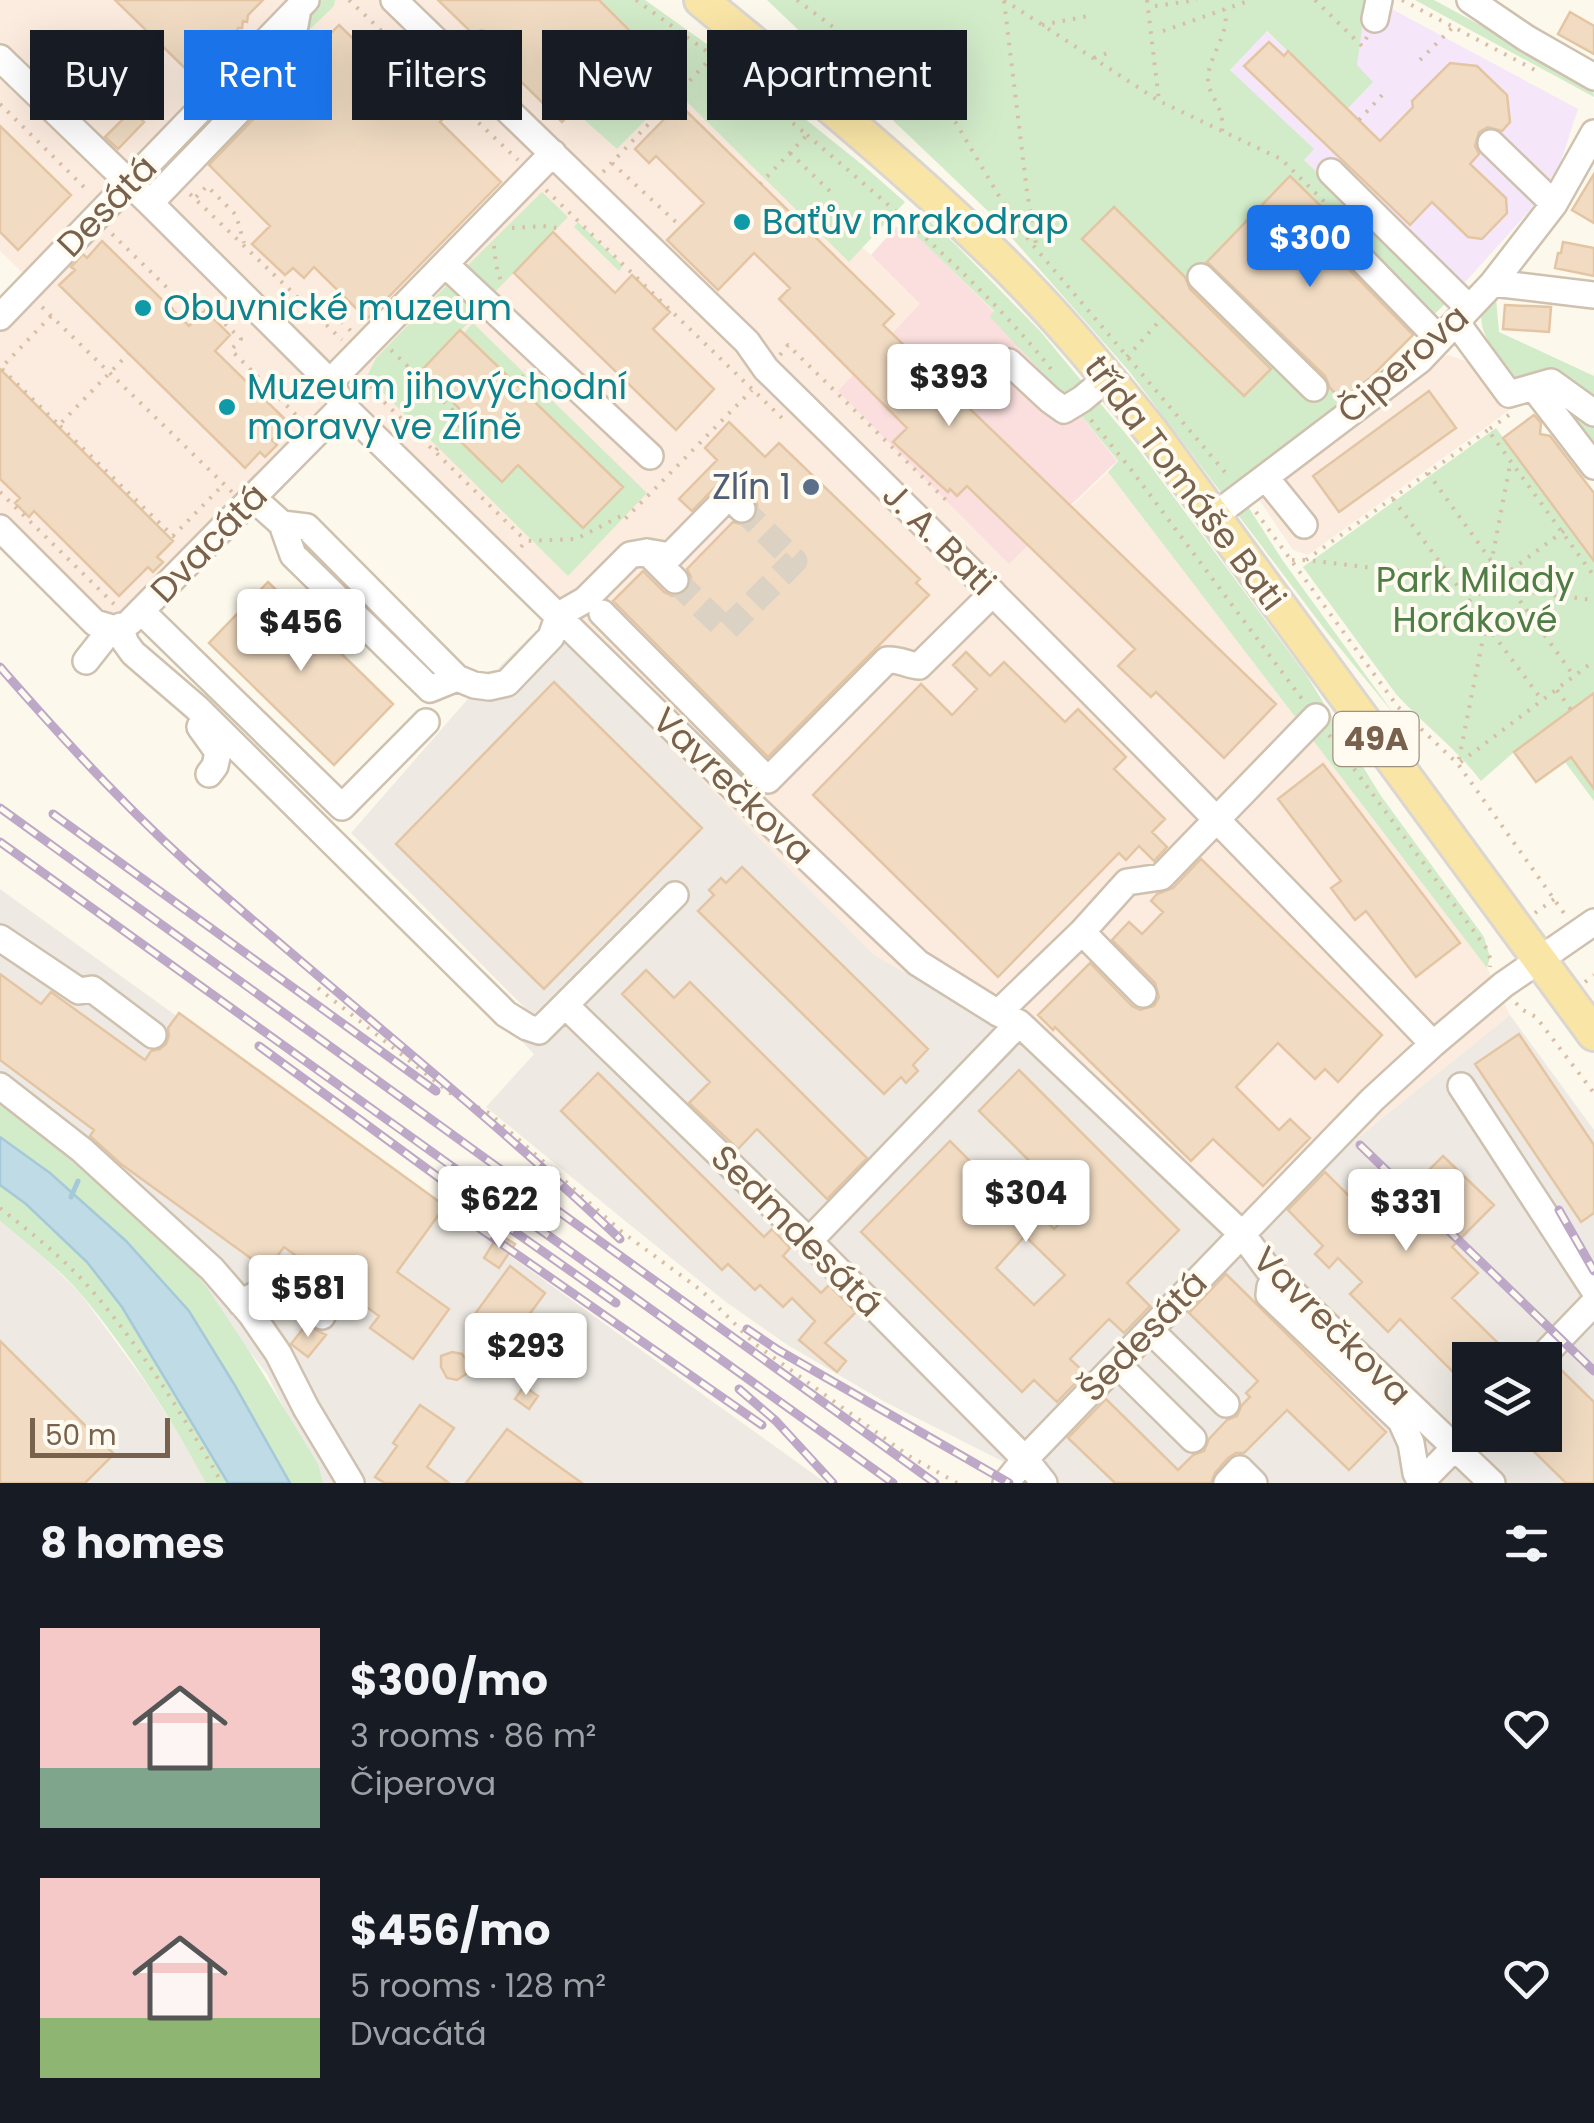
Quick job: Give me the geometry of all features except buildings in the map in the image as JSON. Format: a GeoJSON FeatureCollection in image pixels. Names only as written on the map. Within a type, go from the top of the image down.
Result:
{"type":"FeatureCollection","features":[{"type":"Feature","properties":{"kind":"main road","name":"třída Tomáše Bati"},"geometry":{"type":"LineString","coordinates":[[701,0],[814,92],[1117,367],[1152,431],[1594,1034]]}},
{"type":"Feature","properties":{"kind":"street","name":"J. A. Bati"},"geometry":{"type":"LineString","coordinates":[[394,0],[425,30]]}},
{"type":"Feature","properties":{"kind":"street"},"geometry":{"type":"LineString","coordinates":[[1470,0],[1526,38],[1594,76]]}},
{"type":"Feature","properties":{"kind":"street","name":"Desátá"},"geometry":{"type":"LineString","coordinates":[[150,202],[287,60],[302,5]]}},
{"type":"Feature","properties":{"kind":"street","name":"Desátá"},"geometry":{"type":"LineString","coordinates":[[0,316],[302,5]]}},
{"type":"Feature","properties":{"kind":"street","name":"Vavrečkova"},"geometry":{"type":"LineString","coordinates":[[0,58],[330,382],[343,406],[558,618],[918,963],[1008,1018],[1242,1234],[1276,1277],[1452,1429]]}},
{"type":"Feature","properties":{"kind":"street","name":"J. A. Bati"},"geometry":{"type":"LineString","coordinates":[[518,120],[747,342],[763,377],[993,593],[1433,1044]]}},
{"type":"Feature","properties":{"kind":"street","name":"Čiperova"},"geometry":{"type":"LineString","coordinates":[[1214,516],[1420,360],[1493,283],[1554,204],[1594,133]]}},
{"type":"Feature","properties":{"kind":"street"},"geometry":{"type":"LineString","coordinates":[[1491,142],[1554,204]]}},
{"type":"Feature","properties":{"kind":"street"},"geometry":{"type":"LineString","coordinates":[[330,382],[367,337],[446,265],[553,153]]}},
{"type":"Feature","properties":{"kind":"street"},"geometry":{"type":"LineString","coordinates":[[1331,172],[1509,394],[1550,382],[1594,413]]}},
{"type":"Feature","properties":{"kind":"street"},"geometry":{"type":"LineString","coordinates":[[1338,235],[1455,323]]}},
{"type":"Feature","properties":{"kind":"street"},"geometry":{"type":"LineString","coordinates":[[446,265],[650,456]]}},
{"type":"Feature","properties":{"kind":"street"},"geometry":{"type":"LineString","coordinates":[[1201,276],[1314,388]]}},
{"type":"Feature","properties":{"kind":"street"},"geometry":{"type":"LineString","coordinates":[[1493,283],[1594,295]]}},
{"type":"Feature","properties":{"kind":"street"},"geometry":{"type":"LineString","coordinates":[[1009,362],[1059,408],[1078,403],[1117,367]]}},
{"type":"Feature","properties":{"kind":"street"},"geometry":{"type":"LineString","coordinates":[[1534,388],[1594,466]]}},
{"type":"Feature","properties":{"kind":"street","name":"Dvacátá"},"geometry":{"type":"LineString","coordinates":[[86,661],[125,618],[209,544],[343,406]]}},
{"type":"Feature","properties":{"kind":"street"},"geometry":{"type":"LineString","coordinates":[[1266,478],[1304,525]]}},
{"type":"Feature","properties":{"kind":"street"},"geometry":{"type":"LineString","coordinates":[[253,498],[282,524],[307,528],[456,678],[489,687],[506,683],[551,637],[558,618],[586,600],[630,556],[647,552],[670,556],[729,496],[742,509]]}},
{"type":"Feature","properties":{"kind":"street"},"geometry":{"type":"LineString","coordinates":[[190,524],[209,544]]}},
{"type":"Feature","properties":{"kind":"street"},"geometry":{"type":"LineString","coordinates":[[0,528],[95,623],[125,618]]}},
{"type":"Feature","properties":{"kind":"street"},"geometry":{"type":"LineString","coordinates":[[647,552],[675,580]]}},
{"type":"Feature","properties":{"kind":"street"},"geometry":{"type":"LineString","coordinates":[[602,612],[768,780],[887,660],[900,659],[919,666],[993,593]]}},
{"type":"Feature","properties":{"kind":"street"},"geometry":{"type":"LineString","coordinates":[[125,618],[125,642],[132,654],[184,696],[506,1014],[527,1027],[539,1031],[675,895]]}},
{"type":"Feature","properties":{"kind":"street"},"geometry":{"type":"LineString","coordinates":[[125,618],[342,807],[426,722]]}},
{"type":"Feature","properties":{"kind":"street"},"geometry":{"type":"LineString","coordinates":[[184,696],[218,752],[210,774]]}},
{"type":"Feature","properties":{"kind":"street"},"geometry":{"type":"LineString","coordinates":[[809,1241],[1127,882],[1160,877],[1316,717]]}},
{"type":"Feature","properties":{"kind":"street","name":"Šedesátá"},"geometry":{"type":"LineString","coordinates":[[1025,1460],[1372,1100],[1503,986],[1586,928]]}},
{"type":"Feature","properties":{"kind":"street"},"geometry":{"type":"LineString","coordinates":[[1082,932],[1142,994]]}},
{"type":"Feature","properties":{"kind":"street"},"geometry":{"type":"LineString","coordinates":[[0,938],[79,991],[92,989],[153,1035]]}},
{"type":"Feature","properties":{"kind":"street","name":"Sedmdesátá"},"geometry":{"type":"LineString","coordinates":[[565,1005],[809,1241],[1044,1483]]}},
{"type":"Feature","properties":{"kind":"street"},"geometry":{"type":"LineString","coordinates":[[0,1086],[82,1150],[212,1269],[278,1353],[351,1483]]}},
{"type":"Feature","properties":{"kind":"street"},"geometry":{"type":"LineString","coordinates":[[1461,1086],[1594,1290]]}},
{"type":"Feature","properties":{"kind":"street"},"geometry":{"type":"LineString","coordinates":[[1276,1277],[1270,1295],[1401,1421],[1411,1443],[1420,1483],[1452,1450]]}},
{"type":"Feature","properties":{"kind":"street"},"geometry":{"type":"LineString","coordinates":[[241,1303],[276,1284],[322,1316]]}},
{"type":"Feature","properties":{"kind":"street"},"geometry":{"type":"LineString","coordinates":[[1556,1342],[1594,1302]]}},
{"type":"Feature","properties":{"kind":"street"},"geometry":{"type":"LineString","coordinates":[[1150,1330],[1226,1404]]}},
{"type":"Feature","properties":{"kind":"street"},"geometry":{"type":"LineString","coordinates":[[1117,1364],[1193,1438]]}},
{"type":"Feature","properties":{"kind":"street","name":"Vavrečkova"},"geometry":{"type":"LineString","coordinates":[[1472,1452],[1492,1483]]}},
{"type":"Feature","properties":{"kind":"street"},"geometry":{"type":"LineString","coordinates":[[1006,1483],[1025,1460]]}},
{"type":"Feature","properties":{"kind":"street"},"geometry":{"type":"LineString","coordinates":[[1227,1483],[1240,1469],[1254,1483]]}},
{"type":"Feature","properties":{"kind":"path"},"geometry":{"type":"LineString","coordinates":[[349,0],[518,161],[518,166]]}},
{"type":"Feature","properties":{"kind":"path"},"geometry":{"type":"LineString","coordinates":[[636,0],[707,51]]}},
{"type":"Feature","properties":{"kind":"path"},"geometry":{"type":"LineString","coordinates":[[797,0],[956,123],[1016,224],[1037,248],[1117,367],[1244,495],[1398,707],[1458,764],[1586,928]]}},
{"type":"Feature","properties":{"kind":"path"},"geometry":{"type":"LineString","coordinates":[[1004,0],[1037,248]]}},
{"type":"Feature","properties":{"kind":"path"},"geometry":{"type":"LineString","coordinates":[[1004,0],[1159,101],[1281,159],[1292,169]]}},
{"type":"Feature","properties":{"kind":"path"},"geometry":{"type":"LineString","coordinates":[[1147,0],[1159,101]]}},
{"type":"Feature","properties":{"kind":"path"},"geometry":{"type":"LineString","coordinates":[[1156,6],[1197,0]]}},
{"type":"Feature","properties":{"kind":"path"},"geometry":{"type":"LineString","coordinates":[[1163,31],[1250,0]]}},
{"type":"Feature","properties":{"kind":"path"},"geometry":{"type":"LineString","coordinates":[[1315,0],[1362,46],[1377,10]]}},
{"type":"Feature","properties":{"kind":"path"},"geometry":{"type":"LineString","coordinates":[[1402,0],[1541,74]]}},
{"type":"Feature","properties":{"kind":"path"},"geometry":{"type":"LineString","coordinates":[[1222,131],[1222,115],[1208,78],[1226,23],[1225,10]]}},
{"type":"Feature","properties":{"kind":"path"},"geometry":{"type":"LineString","coordinates":[[1042,25],[1093,15]]}},
{"type":"Feature","properties":{"kind":"path"},"geometry":{"type":"LineString","coordinates":[[1420,60],[1454,27]]}},
{"type":"Feature","properties":{"kind":"path"},"geometry":{"type":"LineString","coordinates":[[1092,58],[1108,53]]}},
{"type":"Feature","properties":{"kind":"path"},"geometry":{"type":"LineString","coordinates":[[588,187],[707,63]]}},
{"type":"Feature","properties":{"kind":"path"},"geometry":{"type":"LineString","coordinates":[[1359,120],[1384,93]]}},
{"type":"Feature","properties":{"kind":"path"},"geometry":{"type":"LineString","coordinates":[[0,104],[93,196]]}},
{"type":"Feature","properties":{"kind":"path"},"geometry":{"type":"LineString","coordinates":[[789,120],[904,218],[979,291],[1053,372]]}},
{"type":"Feature","properties":{"kind":"path"},"geometry":{"type":"LineString","coordinates":[[760,184],[807,135]]}},
{"type":"Feature","properties":{"kind":"path"},"geometry":{"type":"LineString","coordinates":[[790,152],[832,194]]}},
{"type":"Feature","properties":{"kind":"path"},"geometry":{"type":"LineString","coordinates":[[612,163],[677,223]]}},
{"type":"Feature","properties":{"kind":"path"},"geometry":{"type":"LineString","coordinates":[[180,172],[194,198],[345,342],[350,340]]}},
{"type":"Feature","properties":{"kind":"path"},"geometry":{"type":"LineString","coordinates":[[194,198],[206,186],[236,215],[246,247]]}},
{"type":"Feature","properties":{"kind":"path"},"geometry":{"type":"LineString","coordinates":[[541,187],[763,377],[789,425]]}},
{"type":"Feature","properties":{"kind":"path"},"geometry":{"type":"LineString","coordinates":[[103,226],[192,312],[202,302],[241,339],[231,350],[316,435]]}},
{"type":"Feature","properties":{"kind":"path"},"geometry":{"type":"LineString","coordinates":[[511,228],[557,228]]}},
{"type":"Feature","properties":{"kind":"path"},"geometry":{"type":"LineString","coordinates":[[492,232],[502,285]]}},
{"type":"Feature","properties":{"kind":"path"},"geometry":{"type":"LineString","coordinates":[[171,309],[179,300]]}},
{"type":"Feature","properties":{"kind":"path"},"geometry":{"type":"LineString","coordinates":[[302,302],[325,306],[367,337],[473,430],[477,426]]}},
{"type":"Feature","properties":{"kind":"path"},"geometry":{"type":"LineString","coordinates":[[42,307],[224,484],[174,536],[2,368],[51,316]]}},
{"type":"Feature","properties":{"kind":"path"},"geometry":{"type":"LineString","coordinates":[[1117,367],[1163,318]]}},
{"type":"Feature","properties":{"kind":"path"},"geometry":{"type":"LineString","coordinates":[[364,371],[374,392],[529,540],[576,539],[621,516],[624,520],[763,377],[788,346],[951,505]]}},
{"type":"Feature","properties":{"kind":"path"},"geometry":{"type":"LineString","coordinates":[[60,426],[128,354]]}},
{"type":"Feature","properties":{"kind":"path"},"geometry":{"type":"LineString","coordinates":[[519,381],[525,370]]}},
{"type":"Feature","properties":{"kind":"path"},"geometry":{"type":"LineString","coordinates":[[1078,403],[1487,948],[1490,967],[1503,986],[1521,1008],[1536,1017],[1594,1093]]}},
{"type":"Feature","properties":{"kind":"path"},"geometry":{"type":"LineString","coordinates":[[1306,560],[1504,419]]}},
{"type":"Feature","properties":{"kind":"path"},"geometry":{"type":"LineString","coordinates":[[435,451],[462,420]]}},
{"type":"Feature","properties":{"kind":"path"},"geometry":{"type":"LineString","coordinates":[[1488,430],[1594,576]]}},
{"type":"Feature","properties":{"kind":"path"},"geometry":{"type":"LineString","coordinates":[[1492,564],[1511,463]]}},
{"type":"Feature","properties":{"kind":"path"},"geometry":{"type":"LineString","coordinates":[[1428,473],[1574,677]]}},
{"type":"Feature","properties":{"kind":"path"},"geometry":{"type":"LineString","coordinates":[[0,492],[125,618]]}},
{"type":"Feature","properties":{"kind":"path"},"geometry":{"type":"LineString","coordinates":[[1393,499],[1542,701]]}},
{"type":"Feature","properties":{"kind":"path"},"geometry":{"type":"LineString","coordinates":[[1470,601],[1569,527]]}},
{"type":"Feature","properties":{"kind":"path"},"geometry":{"type":"LineString","coordinates":[[1289,560],[1451,577]]}},
{"type":"Feature","properties":{"kind":"path"},"geometry":{"type":"LineString","coordinates":[[1512,590],[1594,600]]}},
{"type":"Feature","properties":{"kind":"path"},"geometry":{"type":"LineString","coordinates":[[1458,764],[1486,623]]}},
{"type":"Feature","properties":{"kind":"path"},"geometry":{"type":"LineString","coordinates":[[1458,764],[1594,662]]}},
{"type":"Feature","properties":{"kind":"path"},"geometry":{"type":"LineString","coordinates":[[1557,690],[1571,710]]}},
{"type":"Feature","properties":{"kind":"path"},"geometry":{"type":"LineString","coordinates":[[318,988],[450,1092],[488,1113],[622,1232],[702,1291],[755,1344],[909,1456],[957,1483]]}},
{"type":"Feature","properties":{"kind":"path"},"geometry":{"type":"LineString","coordinates":[[0,1208],[87,1285],[143,1356],[222,1483]]}},
{"type":"Feature","properties":{"kind":"shaded area"},"geometry":{"type":"Polygon","coordinates":[[[0,0],[617,0],[654,30],[542,30],[542,120],[687,120],[687,100],[871,255],[920,304],[1009,564],[1108,472],[1487,968],[1510,1015],[1349,1145],[1241,1250],[1001,1026],[874,955],[546,621],[337,387],[294,446],[111,630],[0,519],[0,325],[37,287],[0,251],[0,0]]]}},
{"type":"Feature","properties":{"kind":"shaded area"},"geometry":{"type":"Polygon","coordinates":[[[1366,0],[1375,0],[1578,109],[1560,164],[1530,210],[1451,298],[1303,159],[1313,149],[1230,70],[1266,31],[1343,104],[1366,0]]]}},
{"type":"Feature","properties":{"kind":"shaded area"},"geometry":{"type":"Polygon","coordinates":[[[896,227],[909,227],[994,312],[991,317],[1071,403],[1117,461],[1009,564],[838,391],[920,304],[871,255],[896,227]]]}},
{"type":"Feature","properties":{"kind":"shaded area"},"geometry":{"type":"Polygon","coordinates":[[[1448,355],[1468,362],[1511,403],[1511,409],[1308,555],[1293,550],[1256,495],[1418,365],[1448,355]]]}},
{"type":"Feature","properties":{"kind":"shaded area"},"geometry":{"type":"Polygon","coordinates":[[[546,621],[874,955],[1001,1026],[1241,1250],[1349,1145],[1510,1015],[1594,1130],[1594,1483],[1034,1483],[1002,1461],[885,1402],[786,1344],[726,1302],[486,1107],[534,1054],[508,1027],[525,1008],[351,833],[473,693],[546,621]]]}},
{"type":"Feature","properties":{"kind":"shaded area"},"geometry":{"type":"Polygon","coordinates":[[[0,889],[826,1483],[321,1483],[267,1374],[162,1239],[0,1100],[0,889]]]}},
{"type":"Feature","properties":{"kind":"shaded area"},"geometry":{"type":"Polygon","coordinates":[[[0,1221],[80,1293],[146,1383],[207,1483],[0,1483],[0,1221]]]}},
{"type":"Feature","properties":{"kind":"green space"},"geometry":{"type":"Polygon","coordinates":[[[322,0],[335,0],[334,6],[309,30],[304,30],[311,11],[322,0]]]}},
{"type":"Feature","properties":{"kind":"green space"},"geometry":{"type":"Polygon","coordinates":[[[600,0],[645,0],[707,44],[707,120],[807,120],[905,202],[849,262],[687,102],[687,30],[631,30],[600,0]]]}},
{"type":"Feature","properties":{"kind":"green space"},"geometry":{"type":"Polygon","coordinates":[[[767,0],[1366,0],[1357,65],[1373,82],[1347,109],[1267,31],[1230,70],[1314,149],[1304,160],[1451,298],[1247,505],[1394,714],[1326,631],[1129,371],[990,213],[893,120],[967,120],[967,30],[798,30],[767,0]]]}},
{"type":"Feature","properties":{"kind":"green space"},"geometry":{"type":"Polygon","coordinates":[[[1415,0],[1434,0],[1583,81],[1593,90],[1594,97],[1415,0]]]}},
{"type":"Feature","properties":{"kind":"green space"},"geometry":{"type":"Polygon","coordinates":[[[584,120],[646,120],[617,149],[584,120]]]}},
{"type":"Feature","properties":{"kind":"green space"},"geometry":{"type":"Polygon","coordinates":[[[542,192],[568,217],[492,295],[464,269],[542,192]]]}},
{"type":"Feature","properties":{"kind":"green space"},"geometry":{"type":"Polygon","coordinates":[[[917,218],[926,218],[956,245],[1040,331],[1135,445],[1307,676],[1381,796],[1484,937],[1490,957],[1487,968],[1108,472],[1118,461],[1071,403],[990,317],[994,311],[909,228],[917,218]]]}},
{"type":"Feature","properties":{"kind":"green space"},"geometry":{"type":"Polygon","coordinates":[[[578,222],[623,266],[619,271],[574,227],[578,222]]]}},
{"type":"Feature","properties":{"kind":"green space"},"geometry":{"type":"Polygon","coordinates":[[[446,286],[477,314],[421,371],[583,527],[622,487],[464,333],[473,323],[647,493],[568,576],[368,374],[376,358],[446,286]]]}},
{"type":"Feature","properties":{"kind":"green space"},"geometry":{"type":"Polygon","coordinates":[[[1496,298],[1499,332],[1594,376],[1594,450],[1522,384],[1489,342],[1482,324],[1484,308],[1496,298]]]}},
{"type":"Feature","properties":{"kind":"green space","name":"Park Milady Horákové"},"geometry":{"type":"Polygon","coordinates":[[[1496,428],[1594,561],[1594,801],[1565,762],[1536,782],[1514,752],[1481,781],[1396,694],[1303,567],[1496,428]]]}},
{"type":"Feature","properties":{"kind":"green space"},"geometry":{"type":"Polygon","coordinates":[[[0,1098],[58,1137],[165,1235],[208,1289],[251,1354],[318,1464],[323,1483],[206,1483],[116,1338],[62,1274],[0,1221],[0,1098]]]}},
{"type":"Feature","properties":{"kind":"water"},"geometry":{"type":"Polygon","coordinates":[[[0,1137],[50,1173],[126,1241],[189,1311],[290,1483],[228,1483],[122,1307],[87,1262],[26,1204],[0,1185],[0,1137]]]}},
{"type":"Feature","properties":{"kind":"waterway"},"geometry":{"type":"LineString","coordinates":[[71,1197],[78,1181]]}},
{"type":"Feature","properties":{"kind":"tunnel"},"geometry":{"type":"LineString","coordinates":[[675,580],[726,630],[795,561],[742,509]]}},
{"type":"Feature","properties":{"kind":"railway"},"geometry":{"type":"LineString","coordinates":[[0,667],[160,838],[620,1239]]}},
{"type":"Feature","properties":{"kind":"railway"},"geometry":{"type":"LineString","coordinates":[[0,808],[935,1483]]}},
{"type":"Feature","properties":{"kind":"railway"},"geometry":{"type":"LineString","coordinates":[[53,814],[436,1091]]}},
{"type":"Feature","properties":{"kind":"railway"},"geometry":{"type":"LineString","coordinates":[[0,842],[893,1483]]}},
{"type":"Feature","properties":{"kind":"railway"},"geometry":{"type":"LineString","coordinates":[[259,1046],[616,1303]]}},
{"type":"Feature","properties":{"kind":"railway"},"geometry":{"type":"LineString","coordinates":[[1360,1145],[1594,1371]]}},
{"type":"Feature","properties":{"kind":"railway"},"geometry":{"type":"LineString","coordinates":[[1559,1210],[1594,1271]]}},
{"type":"Feature","properties":{"kind":"railway"},"geometry":{"type":"LineString","coordinates":[[479,1228],[762,1425]]}},
{"type":"Feature","properties":{"kind":"railway"},"geometry":{"type":"LineString","coordinates":[[747,1329],[1009,1483]]}},
{"type":"Feature","properties":{"kind":"railway"},"geometry":{"type":"LineString","coordinates":[[739,1389],[776,1421],[833,1483]]}},
{"type":"Feature","properties":{"kind":"place","name":"Baťův mrakodrap"},"geometry":{"type":"Point","coordinates":[742,222]}},
{"type":"Feature","properties":{"kind":"place","name":"Obuvnické muzeum"},"geometry":{"type":"Point","coordinates":[143,308]}},
{"type":"Feature","properties":{"kind":"place","name":"Muzeum jihovýchodní moravy ve Zlíně"},"geometry":{"type":"Point","coordinates":[227,407]}},
{"type":"Feature","properties":{"kind":"place","name":"Zlín 1"},"geometry":{"type":"Point","coordinates":[811,487]}}]}
